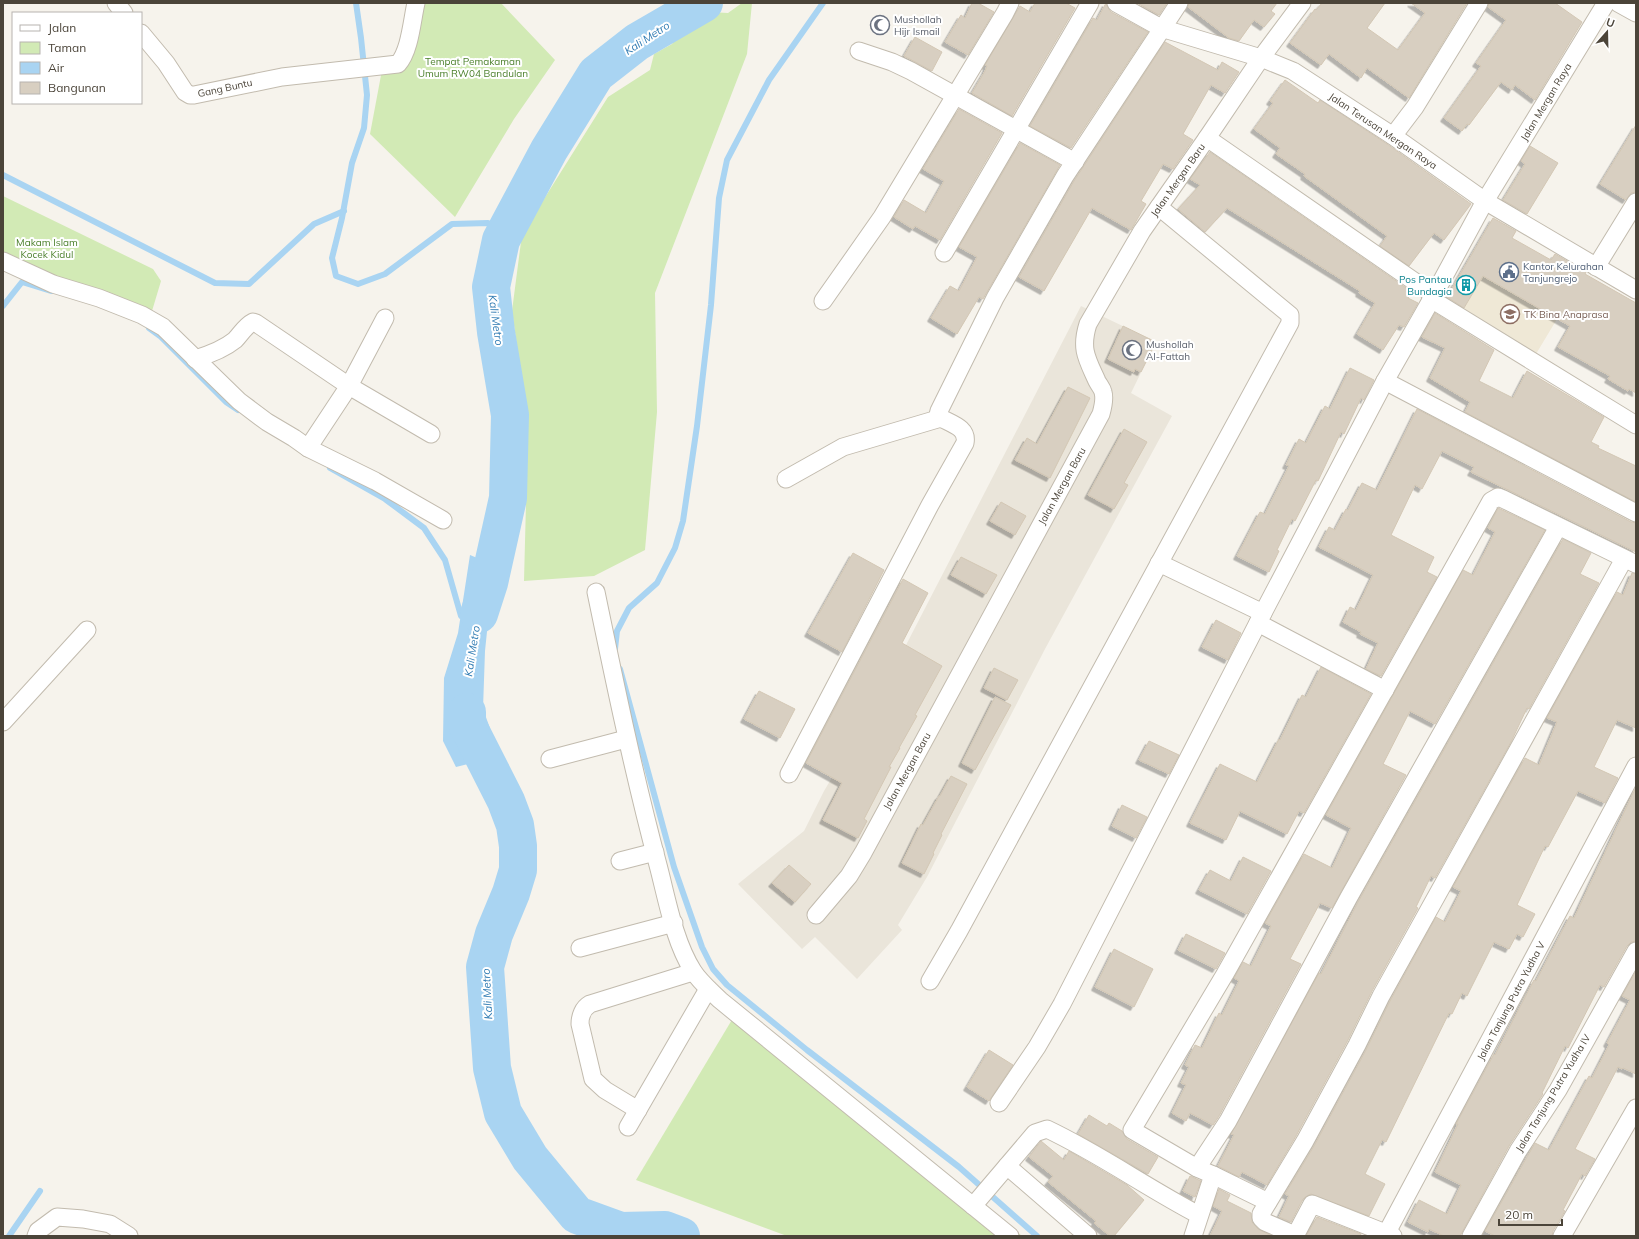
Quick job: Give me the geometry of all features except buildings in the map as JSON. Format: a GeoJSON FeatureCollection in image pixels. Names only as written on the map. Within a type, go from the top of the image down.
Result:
{"type":"FeatureCollection","features":[{"type":"Feature","properties":{"kind":"street"},"geometry":{"type":"LineString","coordinates":[[116,3],[123,12]]}},
{"type":"Feature","properties":{"kind":"street","name":"Gang Buntu"},"geometry":{"type":"LineString","coordinates":[[142,34],[166,63],[185,92],[190,95],[218,91],[282,77],[398,64],[402,59],[408,43],[416,3]]}},
{"type":"Feature","properties":{"kind":"street"},"geometry":{"type":"LineString","coordinates":[[823,301],[882,217],[1010,3]]}},
{"type":"Feature","properties":{"kind":"street"},"geometry":{"type":"LineString","coordinates":[[944,253],[1090,3]]}},
{"type":"Feature","properties":{"kind":"street","name":"Jalan Terusan Mergan Raya"},"geometry":{"type":"LineString","coordinates":[[1116,3],[1161,28],[1261,58],[1293,71],[1393,136],[1485,200],[1636,290]]}},
{"type":"Feature","properties":{"kind":"street"},"geometry":{"type":"LineString","coordinates":[[788,774],[930,505],[965,444],[966,438],[963,432],[938,415],[995,298],[1065,176],[1161,28],[1179,3]]}},
{"type":"Feature","properties":{"kind":"street","name":"Jalan Mergan Baru"},"geometry":{"type":"LineString","coordinates":[[816,915],[849,876],[863,853],[1101,414],[1104,404],[1103,393],[1087,358],[1084,340],[1086,330],[1094,312],[1142,231],[1261,58],[1302,3]]}},
{"type":"Feature","properties":{"kind":"street"},"geometry":{"type":"LineString","coordinates":[[1393,136],[1415,107],[1479,3]]}},
{"type":"Feature","properties":{"kind":"street","name":"Jalan Mergan Raya"},"geometry":{"type":"LineString","coordinates":[[999,1103],[1037,1047],[1062,1004],[1385,381],[1485,200],[1606,3]]}},
{"type":"Feature","properties":{"kind":"street"},"geometry":{"type":"LineString","coordinates":[[1618,3],[1636,13]]}},
{"type":"Feature","properties":{"kind":"street"},"geometry":{"type":"LineString","coordinates":[[859,51],[892,62],[956,95],[1075,162]]}},
{"type":"Feature","properties":{"kind":"street"},"geometry":{"type":"LineString","coordinates":[[1207,138],[1432,297],[1636,425]]}},
{"type":"Feature","properties":{"kind":"street"},"geometry":{"type":"LineString","coordinates":[[1596,267],[1636,202]]}},
{"type":"Feature","properties":{"kind":"street"},"geometry":{"type":"LineString","coordinates":[[930,981],[959,931],[1290,323],[1290,315],[1159,207]]}},
{"type":"Feature","properties":{"kind":"street"},"geometry":{"type":"LineString","coordinates":[[3,261],[53,284],[99,298],[142,315],[163,327],[239,401],[267,422],[308,448],[374,481],[443,520]]}},
{"type":"Feature","properties":{"kind":"street"},"geometry":{"type":"LineString","coordinates":[[308,448],[349,386],[385,318]]}},
{"type":"Feature","properties":{"kind":"street"},"geometry":{"type":"LineString","coordinates":[[195,359],[208,355],[227,345],[235,339],[246,326],[253,322],[349,386],[431,434]]}},
{"type":"Feature","properties":{"kind":"street"},"geometry":{"type":"LineString","coordinates":[[1385,381],[1636,513]]}},
{"type":"Feature","properties":{"kind":"street"},"geometry":{"type":"LineString","coordinates":[[786,479],[843,447],[941,418]]}},
{"type":"Feature","properties":{"kind":"street"},"geometry":{"type":"LineString","coordinates":[[1268,1202],[1197,1168],[1132,1130],[1225,974],[1491,501],[1498,497],[1630,562],[1385,989],[1305,1142],[1261,1214],[1262,1220],[1295,1236],[1312,1204],[1388,1235]]}},
{"type":"Feature","properties":{"kind":"street"},"geometry":{"type":"LineString","coordinates":[[1197,1168],[1228,1121],[1349,897],[1558,527]]}},
{"type":"Feature","properties":{"kind":"street"},"geometry":{"type":"LineString","coordinates":[[1159,563],[1261,618],[1385,690]]}},
{"type":"Feature","properties":{"kind":"street"},"geometry":{"type":"LineString","coordinates":[[596,592],[626,739],[674,923],[693,972],[708,989],[757,1030],[976,1202],[1010,1236]]}},
{"type":"Feature","properties":{"kind":"street"},"geometry":{"type":"LineString","coordinates":[[3,722],[87,630]]}},
{"type":"Feature","properties":{"kind":"street"},"geometry":{"type":"LineString","coordinates":[[550,759],[626,739]]}},
{"type":"Feature","properties":{"kind":"street","name":"Jalan Tanjung Putra Yudha V"},"geometry":{"type":"LineString","coordinates":[[1388,1235],[1636,766]]}},
{"type":"Feature","properties":{"kind":"street"},"geometry":{"type":"LineString","coordinates":[[620,861],[655,852]]}},
{"type":"Feature","properties":{"kind":"street"},"geometry":{"type":"LineString","coordinates":[[580,948],[674,923]]}},
{"type":"Feature","properties":{"kind":"street","name":"Jalan Tanjung Putra Yudha IV"},"geometry":{"type":"LineString","coordinates":[[1471,1236],[1518,1151],[1558,1090],[1636,951]]}},
{"type":"Feature","properties":{"kind":"street"},"geometry":{"type":"LineString","coordinates":[[638,1110],[605,1090],[593,1079],[580,1024],[580,1016],[586,1006],[590,1004],[693,972]]}},
{"type":"Feature","properties":{"kind":"street"},"geometry":{"type":"LineString","coordinates":[[628,1127],[708,989]]}},
{"type":"Feature","properties":{"kind":"street"},"geometry":{"type":"LineString","coordinates":[[1562,1236],[1636,1108]]}},
{"type":"Feature","properties":{"kind":"street"},"geometry":{"type":"LineString","coordinates":[[976,1202],[1035,1134],[1047,1129],[1072,1141],[1199,1215]]}},
{"type":"Feature","properties":{"kind":"street"},"geometry":{"type":"LineString","coordinates":[[1007,1166],[1088,1236]]}},
{"type":"Feature","properties":{"kind":"street"},"geometry":{"type":"LineString","coordinates":[[1193,1236],[1213,1175]]}},
{"type":"Feature","properties":{"kind":"street"},"geometry":{"type":"LineString","coordinates":[[36,1236],[38,1231],[56,1217],[83,1219],[110,1224],[129,1236]]}},
{"type":"Feature","properties":{"kind":"shaded area","name":"TK Bina Anaprasa"},"geometry":{"type":"Polygon","coordinates":[[[1483,276],[1557,319],[1536,354],[1463,310],[1483,276]]]}},
{"type":"Feature","properties":{"kind":"shaded area"},"geometry":{"type":"Polygon","coordinates":[[[1081,306],[1156,342],[1131,393],[1172,416],[1045,649],[927,877],[898,925],[902,930],[857,979],[815,937],[802,949],[738,884],[804,831],[824,791],[873,709],[1081,306]]]}},
{"type":"Feature","properties":{"kind":"green space","name":"Tempat Pemakaman Umum RW04 Bandulan"},"geometry":{"type":"Polygon","coordinates":[[[421,3],[501,3],[555,60],[514,119],[455,217],[370,134],[382,70],[402,67],[421,3]]]}},
{"type":"Feature","properties":{"kind":"green space"},"geometry":{"type":"Polygon","coordinates":[[[742,3],[752,3],[747,54],[655,293],[657,412],[645,550],[594,576],[524,581],[528,425],[512,311],[522,234],[608,97],[650,70],[654,54],[672,44],[692,11],[728,13],[742,3]]]}},
{"type":"Feature","properties":{"kind":"green space","name":"Makam Islam Kocek Kidul"},"geometry":{"type":"Polygon","coordinates":[[[3,196],[153,269],[161,281],[152,311],[107,294],[65,285],[3,255],[3,196]]]}},
{"type":"Feature","properties":{"kind":"green space"},"geometry":{"type":"Polygon","coordinates":[[[739,1008],[938,1166],[1022,1236],[787,1236],[636,1180],[739,1008]]]}},
{"type":"Feature","properties":{"kind":"water"},"geometry":{"type":"Polygon","coordinates":[[[470,555],[499,567],[489,612],[485,651],[483,709],[500,756],[456,767],[443,741],[444,678],[458,633],[470,555]]]}},
{"type":"Feature","properties":{"kind":"waterway"},"geometry":{"type":"LineString","coordinates":[[356,3],[367,95],[364,128],[352,163],[342,218],[332,258],[336,276],[358,284],[385,274],[452,224],[488,223],[501,240]]}},
{"type":"Feature","properties":{"kind":"waterway","name":"Kali Metro"},"geometry":{"type":"LineString","coordinates":[[479,614],[489,583],[508,498],[510,415],[496,332],[491,287],[501,240],[549,150],[596,74],[637,42],[704,3]]}},
{"type":"Feature","properties":{"kind":"waterway"},"geometry":{"type":"LineString","coordinates":[[615,649],[617,631],[629,608],[657,583],[675,548],[683,521],[697,426],[711,305],[719,198],[727,160],[769,80],[823,3]]}},
{"type":"Feature","properties":{"kind":"waterway"},"geometry":{"type":"LineString","coordinates":[[3,175],[215,283],[249,284],[314,224],[344,211]]}},
{"type":"Feature","properties":{"kind":"waterway"},"geometry":{"type":"LineString","coordinates":[[3,306],[22,282],[51,291]]}},
{"type":"Feature","properties":{"kind":"waterway"},"geometry":{"type":"LineString","coordinates":[[149,328],[160,336],[226,402],[238,410]]}},
{"type":"Feature","properties":{"kind":"waterway"},"geometry":{"type":"LineString","coordinates":[[330,468],[385,499],[424,528],[445,560],[461,616],[468,616]]}},
{"type":"Feature","properties":{"kind":"waterway"},"geometry":{"type":"LineString","coordinates":[[620,669],[674,867],[702,947],[713,969],[727,985],[807,1050],[959,1167],[1037,1236]]}},
{"type":"Feature","properties":{"kind":"waterway","name":"Kali Metro"},"geometry":{"type":"LineString","coordinates":[[467,712],[467,724],[506,801],[515,825],[518,846],[518,870],[511,893],[494,934],[485,967],[492,1068],[503,1113],[530,1158],[577,1215],[621,1231],[665,1230],[681,1236]]}},
{"type":"Feature","properties":{"kind":"waterway"},"geometry":{"type":"LineString","coordinates":[[9,1236],[40,1191]]}},
{"type":"Feature","properties":{"kind":"place","name":"Mushollah Hijr Ismail"},"geometry":{"type":"Point","coordinates":[880,25]}},
{"type":"Feature","properties":{"kind":"place","name":"Kantor Kelurahan Tanjungrejo"},"geometry":{"type":"Point","coordinates":[1509,272]}},
{"type":"Feature","properties":{"kind":"place","name":"Pos Pantau Bundagia"},"geometry":{"type":"Point","coordinates":[1466,285]}},
{"type":"Feature","properties":{"kind":"place","name":"TK Bina Anaprasa"},"geometry":{"type":"Point","coordinates":[1510,314]}},
{"type":"Feature","properties":{"kind":"place","name":"Mushollah Al-Fattah"},"geometry":{"type":"Point","coordinates":[1132,350]}}]}
